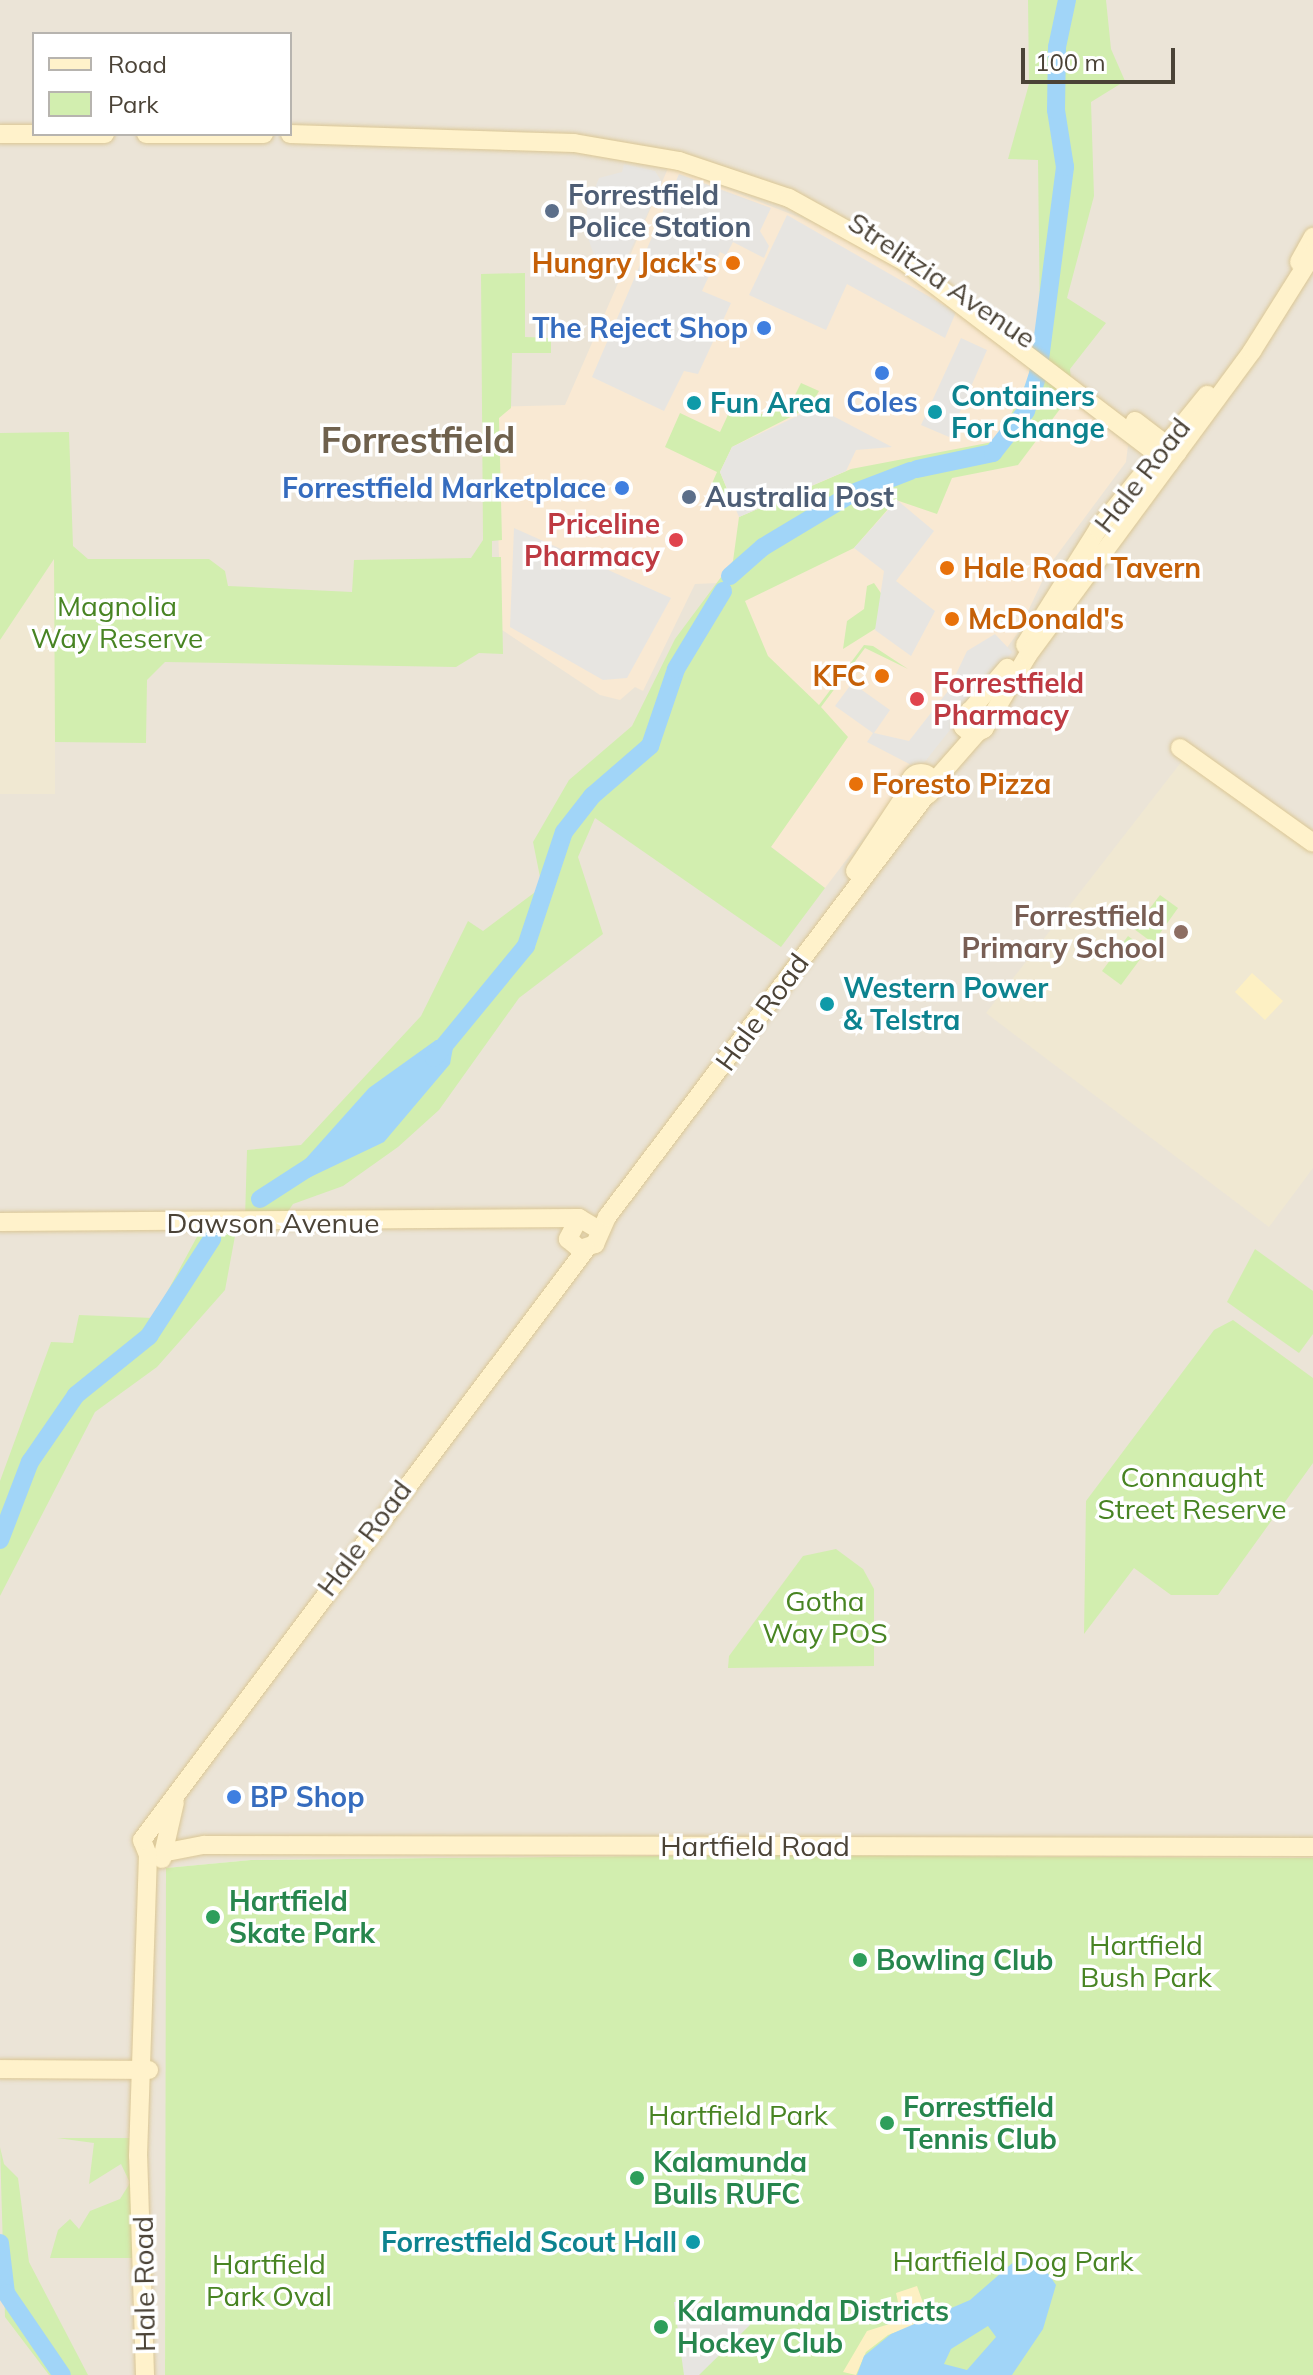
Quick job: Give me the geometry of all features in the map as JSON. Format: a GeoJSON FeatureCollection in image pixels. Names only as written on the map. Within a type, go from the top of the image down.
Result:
{"type":"FeatureCollection","features":[{"type":"Feature","properties":{"kind":"street","name":"Strelitzia Avenue"},"geometry":{"type":"LineString","coordinates":[[292,134],[574,133],[681,152],[847,214],[1045,351],[1166,453]]}},
{"type":"Feature","properties":{"kind":"street"},"geometry":{"type":"LineString","coordinates":[[0,134],[32,134]]}},
{"type":"Feature","properties":{"kind":"street","name":"Strelitzia Avenue"},"geometry":{"type":"LineString","coordinates":[[349,134],[590,145],[679,161],[789,198],[884,248],[1166,453]]}},
{"type":"Feature","properties":{"kind":"street","name":"Hale Road"},"geometry":{"type":"LineString","coordinates":[[1166,453],[1245,346],[1313,237]]}},
{"type":"Feature","properties":{"kind":"street","name":"Hale Road"},"geometry":{"type":"LineString","coordinates":[[589,1223],[973,722],[1022,650],[1050,598],[1166,453],[1313,254]]}},
{"type":"Feature","properties":{"kind":"street"},"geometry":{"type":"LineString","coordinates":[[1236,787],[1313,843]]}},
{"type":"Feature","properties":{"kind":"street"},"geometry":{"type":"LineString","coordinates":[[545,1219],[575,1244]]}},
{"type":"Feature","properties":{"kind":"street","name":"Dawson Avenue"},"geometry":{"type":"LineString","coordinates":[[0,1222],[545,1219],[589,1223]]}},
{"type":"Feature","properties":{"kind":"street"},"geometry":{"type":"LineString","coordinates":[[575,1244],[589,1223]]}},
{"type":"Feature","properties":{"kind":"street"},"geometry":{"type":"LineString","coordinates":[[575,1244],[589,1223]]}},
{"type":"Feature","properties":{"kind":"street","name":"Hale Road"},"geometry":{"type":"LineString","coordinates":[[145,2375],[144,2070],[161,1843],[177,1795],[556,1284],[575,1244]]}},
{"type":"Feature","properties":{"kind":"street","name":"Hartfield Road"},"geometry":{"type":"LineString","coordinates":[[161,1843],[1313,1847]]}},
{"type":"Feature","properties":{"kind":"street"},"geometry":{"type":"LineString","coordinates":[[0,2069],[144,2070]]}},
{"type":"Feature","properties":{"kind":"shaded area"},"geometry":{"type":"Polygon","coordinates":[[[0,0],[1313,0],[1313,1858],[743,1855],[251,1860],[167,1868],[165,2375],[0,2375],[0,0]]]}},
{"type":"Feature","properties":{"kind":"shaded area"},"geometry":{"type":"Polygon","coordinates":[[[624,164],[655,171],[662,182],[624,264],[597,264],[586,232],[587,208],[599,178],[622,172],[624,164]]]}},
{"type":"Feature","properties":{"kind":"shaded area"},"geometry":{"type":"Polygon","coordinates":[[[669,166],[867,244],[1128,445],[1126,462],[1051,563],[1017,634],[951,724],[907,767],[894,797],[825,888],[754,834],[779,676],[718,583],[695,584],[643,691],[635,687],[620,700],[600,695],[502,630],[493,407],[565,405],[669,166]]]}},
{"type":"Feature","properties":{"kind":"shaded area"},"geometry":{"type":"Polygon","coordinates":[[[679,174],[771,208],[760,231],[769,246],[764,258],[733,242],[726,255],[720,252],[702,291],[731,303],[698,374],[684,371],[664,411],[592,377],[679,174]]]}},
{"type":"Feature","properties":{"kind":"shaded area"},"geometry":{"type":"Polygon","coordinates":[[[787,215],[956,312],[945,338],[847,284],[826,330],[749,295],[787,215]]]}},
{"type":"Feature","properties":{"kind":"shaded area"},"geometry":{"type":"Polygon","coordinates":[[[961,338],[987,350],[949,437],[921,425],[961,338]]]}},
{"type":"Feature","properties":{"kind":"shaded area"},"geometry":{"type":"Polygon","coordinates":[[[816,407],[892,447],[856,450],[846,471],[739,517],[720,472],[732,447],[816,407]]]}},
{"type":"Feature","properties":{"kind":"shaded area"},"geometry":{"type":"Polygon","coordinates":[[[0,433],[55,433],[55,794],[0,794],[0,433]]]}},
{"type":"Feature","properties":{"kind":"shaded area"},"geometry":{"type":"Polygon","coordinates":[[[897,500],[934,531],[896,581],[935,611],[911,656],[875,630],[884,571],[854,548],[897,500]]]}},
{"type":"Feature","properties":{"kind":"shaded area"},"geometry":{"type":"Polygon","coordinates":[[[514,528],[671,598],[627,678],[603,680],[510,627],[514,528]]]}},
{"type":"Feature","properties":{"kind":"shaded area"},"geometry":{"type":"Polygon","coordinates":[[[995,634],[1012,652],[919,769],[867,742],[873,733],[835,706],[852,683],[890,710],[874,733],[909,741],[948,691],[967,651],[995,634]]]}},
{"type":"Feature","properties":{"kind":"shaded area","name":"Forrestfield Primary School"},"geometry":{"type":"Polygon","coordinates":[[[1182,761],[1313,850],[1313,1168],[1269,1227],[986,1013],[1182,761]]]}},
{"type":"Feature","properties":{"kind":"shaded area"},"geometry":{"type":"Polygon","coordinates":[[[674,2302],[735,2304],[750,2325],[699,2375],[684,2375],[674,2302]]]}},
{"type":"Feature","properties":{"kind":"green space"},"geometry":{"type":"Polygon","coordinates":[[[1028,0],[1106,0],[1111,49],[1125,81],[1091,102],[1094,196],[1067,298],[1106,323],[1070,369],[1072,393],[1018,465],[952,478],[937,514],[896,500],[854,548],[745,601],[768,656],[819,705],[864,645],[873,646],[908,669],[865,648],[821,707],[848,737],[771,847],[825,888],[781,947],[595,818],[578,857],[603,934],[519,998],[439,1110],[398,1147],[343,1186],[293,1204],[283,1219],[235,1236],[225,1290],[157,1367],[95,1412],[0,1596],[0,1481],[51,1342],[73,1343],[79,1315],[153,1318],[205,1222],[245,1219],[247,1150],[301,1145],[421,1016],[468,921],[483,931],[542,887],[533,842],[569,780],[632,726],[675,639],[733,561],[739,517],[851,469],[998,441],[1036,363],[1040,326],[1038,160],[1008,159],[1029,84],[1028,0]]]}},
{"type":"Feature","properties":{"kind":"green space","name":"Magnolia Way Reserve"},"geometry":{"type":"Polygon","coordinates":[[[525,273],[525,337],[551,338],[551,353],[512,353],[511,408],[499,418],[502,540],[492,541],[492,557],[501,557],[503,654],[479,653],[456,667],[165,662],[147,680],[146,743],[55,742],[54,559],[0,640],[0,433],[69,432],[73,546],[88,559],[209,559],[225,571],[228,586],[352,592],[354,560],[471,558],[483,540],[481,274],[525,273]]]}},
{"type":"Feature","properties":{"kind":"green space"},"geometry":{"type":"Polygon","coordinates":[[[801,383],[819,391],[810,407],[732,447],[720,472],[729,494],[724,503],[707,495],[717,472],[665,447],[680,413],[720,432],[733,404],[765,415],[777,404],[788,409],[801,383]]]}},
{"type":"Feature","properties":{"kind":"green space"},"geometry":{"type":"Polygon","coordinates":[[[874,583],[885,599],[886,622],[843,649],[847,621],[864,609],[867,586],[874,583]]]}},
{"type":"Feature","properties":{"kind":"green space"},"geometry":{"type":"Polygon","coordinates":[[[1160,895],[1178,908],[1153,943],[1134,929],[1160,895]]]}},
{"type":"Feature","properties":{"kind":"green space"},"geometry":{"type":"Polygon","coordinates":[[[1128,936],[1147,950],[1121,985],[1102,971],[1128,936]]]}},
{"type":"Feature","properties":{"kind":"green space"},"geometry":{"type":"Polygon","coordinates":[[[1255,1249],[1313,1291],[1313,1334],[1299,1353],[1227,1302],[1255,1249]]]}},
{"type":"Feature","properties":{"kind":"green space","name":"Connaught Street Reserve"},"geometry":{"type":"Polygon","coordinates":[[[1233,1320],[1313,1378],[1313,1463],[1218,1595],[1171,1595],[1134,1568],[1084,1634],[1086,1501],[1214,1330],[1233,1320]]]}},
{"type":"Feature","properties":{"kind":"green space","name":"Gotha Way POS"},"geometry":{"type":"Polygon","coordinates":[[[836,1549],[863,1569],[874,1589],[874,1666],[728,1668],[729,1656],[803,1556],[836,1549]]]}},
{"type":"Feature","properties":{"kind":"green space","name":"Hartfield Park"},"geometry":{"type":"Polygon","coordinates":[[[743,1855],[1313,1858],[1313,2375],[165,2375],[166,1868],[251,1860],[743,1855]]]}},
{"type":"Feature","properties":{"kind":"green space"},"geometry":{"type":"Polygon","coordinates":[[[57,2138],[138,2138],[145,2258],[50,2258],[58,2230],[70,2219],[79,2229],[90,2211],[120,2199],[130,2183],[121,2164],[89,2184],[94,2143],[57,2138]]]}},
{"type":"Feature","properties":{"kind":"green space"},"geometry":{"type":"Polygon","coordinates":[[[0,2147],[4,2164],[18,2178],[29,2262],[88,2375],[49,2375],[5,2317],[0,2147]]]}},
{"type":"Feature","properties":{"kind":"sand"},"geometry":{"type":"Polygon","coordinates":[[[1252,973],[1283,1001],[1265,1020],[1235,992],[1252,973]]]}},
{"type":"Feature","properties":{"kind":"sand"},"geometry":{"type":"Polygon","coordinates":[[[917,2286],[927,2314],[948,2305],[945,2315],[888,2335],[866,2352],[856,2375],[843,2372],[867,2331],[902,2320],[896,2293],[917,2286]]]}},
{"type":"Feature","properties":{"kind":"water"},"geometry":{"type":"Polygon","coordinates":[[[436,1040],[454,1042],[450,1064],[384,1142],[300,1182],[293,1173],[369,1088],[436,1040]]]}},
{"type":"Feature","properties":{"kind":"water"},"geometry":{"type":"Polygon","coordinates":[[[1036,2256],[1056,2285],[1043,2329],[1012,2375],[857,2375],[864,2356],[891,2334],[970,2300],[1017,2259],[1036,2256]],[[988,2326],[951,2349],[944,2364],[967,2370],[996,2337],[988,2326]]]}},
{"type":"Feature","properties":{"kind":"waterway"},"geometry":{"type":"LineString","coordinates":[[917,469],[993,453],[1026,411],[1038,375],[1065,167],[1056,110],[1057,47],[1067,0]]}},
{"type":"Feature","properties":{"kind":"waterway"},"geometry":{"type":"LineString","coordinates":[[730,576],[763,547],[853,493],[910,471]]}},
{"type":"Feature","properties":{"kind":"waterway"},"geometry":{"type":"LineString","coordinates":[[434,1058],[526,946],[564,832],[592,796],[650,746],[676,669],[723,591]]}},
{"type":"Feature","properties":{"kind":"waterway"},"geometry":{"type":"LineString","coordinates":[[260,1199],[314,1164]]}},
{"type":"Feature","properties":{"kind":"waterway"},"geometry":{"type":"LineString","coordinates":[[0,1540],[30,1462],[76,1395],[149,1336],[212,1239]]}},
{"type":"Feature","properties":{"kind":"waterway"},"geometry":{"type":"LineString","coordinates":[[0,2243],[6,2293],[62,2375]]}},
{"type":"Feature","properties":{"kind":"place","name":"Forrestfield Police Station"},"geometry":{"type":"Point","coordinates":[552,211]}},
{"type":"Feature","properties":{"kind":"place","name":"Hungry Jack's"},"geometry":{"type":"Point","coordinates":[733,263]}},
{"type":"Feature","properties":{"kind":"place","name":"The Reject Shop"},"geometry":{"type":"Point","coordinates":[764,328]}},
{"type":"Feature","properties":{"kind":"place","name":"Coles"},"geometry":{"type":"Point","coordinates":[882,373]}},
{"type":"Feature","properties":{"kind":"place","name":"Fun Area"},"geometry":{"type":"Point","coordinates":[694,403]}},
{"type":"Feature","properties":{"kind":"place","name":"Containers For Change"},"geometry":{"type":"Point","coordinates":[935,412]}},
{"type":"Feature","properties":{"kind":"place","name":"Forrestfield Marketplace"},"geometry":{"type":"Point","coordinates":[622,488]}},
{"type":"Feature","properties":{"kind":"place","name":"Australia Post"},"geometry":{"type":"Point","coordinates":[689,497]}},
{"type":"Feature","properties":{"kind":"place","name":"Priceline Pharmacy"},"geometry":{"type":"Point","coordinates":[676,540]}},
{"type":"Feature","properties":{"kind":"place","name":"Hale Road Tavern"},"geometry":{"type":"Point","coordinates":[947,568]}},
{"type":"Feature","properties":{"kind":"place","name":"McDonald's"},"geometry":{"type":"Point","coordinates":[952,619]}},
{"type":"Feature","properties":{"kind":"place","name":"KFC"},"geometry":{"type":"Point","coordinates":[882,676]}},
{"type":"Feature","properties":{"kind":"place","name":"Forrestfield Pharmacy"},"geometry":{"type":"Point","coordinates":[917,699]}},
{"type":"Feature","properties":{"kind":"place","name":"Foresto Pizza"},"geometry":{"type":"Point","coordinates":[856,784]}},
{"type":"Feature","properties":{"kind":"place","name":"Forrestfield Primary School"},"geometry":{"type":"Point","coordinates":[1181,932]}},
{"type":"Feature","properties":{"kind":"place","name":"Western Power & Telstra"},"geometry":{"type":"Point","coordinates":[827,1004]}},
{"type":"Feature","properties":{"kind":"place","name":"BP Shop"},"geometry":{"type":"Point","coordinates":[234,1797]}},
{"type":"Feature","properties":{"kind":"place","name":"Hartfield Skate Park"},"geometry":{"type":"Point","coordinates":[213,1917]}},
{"type":"Feature","properties":{"kind":"place","name":"Bowling Club"},"geometry":{"type":"Point","coordinates":[860,1960]}},
{"type":"Feature","properties":{"kind":"place","name":"Forrestfield Tennis Club"},"geometry":{"type":"Point","coordinates":[887,2123]}},
{"type":"Feature","properties":{"kind":"place","name":"Kalamunda Bulls RUFC"},"geometry":{"type":"Point","coordinates":[637,2178]}},
{"type":"Feature","properties":{"kind":"place","name":"Forrestfield Scout Hall"},"geometry":{"type":"Point","coordinates":[693,2242]}},
{"type":"Feature","properties":{"kind":"place","name":"Kalamunda Districts Hockey Club"},"geometry":{"type":"Point","coordinates":[661,2327]}},
{"type":"Feature","properties":{"kind":"district","name":"Forrestfield"},"geometry":{"type":"Point","coordinates":[418,440]}},
{"type":"Feature","properties":{"kind":"park label","name":"Hartfield Bush Park"},"geometry":{"type":"Point","coordinates":[1146,1961]}},
{"type":"Feature","properties":{"kind":"park label","name":"Hartfield Dog Park"},"geometry":{"type":"Point","coordinates":[1013,2261]}},
{"type":"Feature","properties":{"kind":"park label","name":"Hartfield Park Oval"},"geometry":{"type":"Point","coordinates":[269,2280]}}]}
